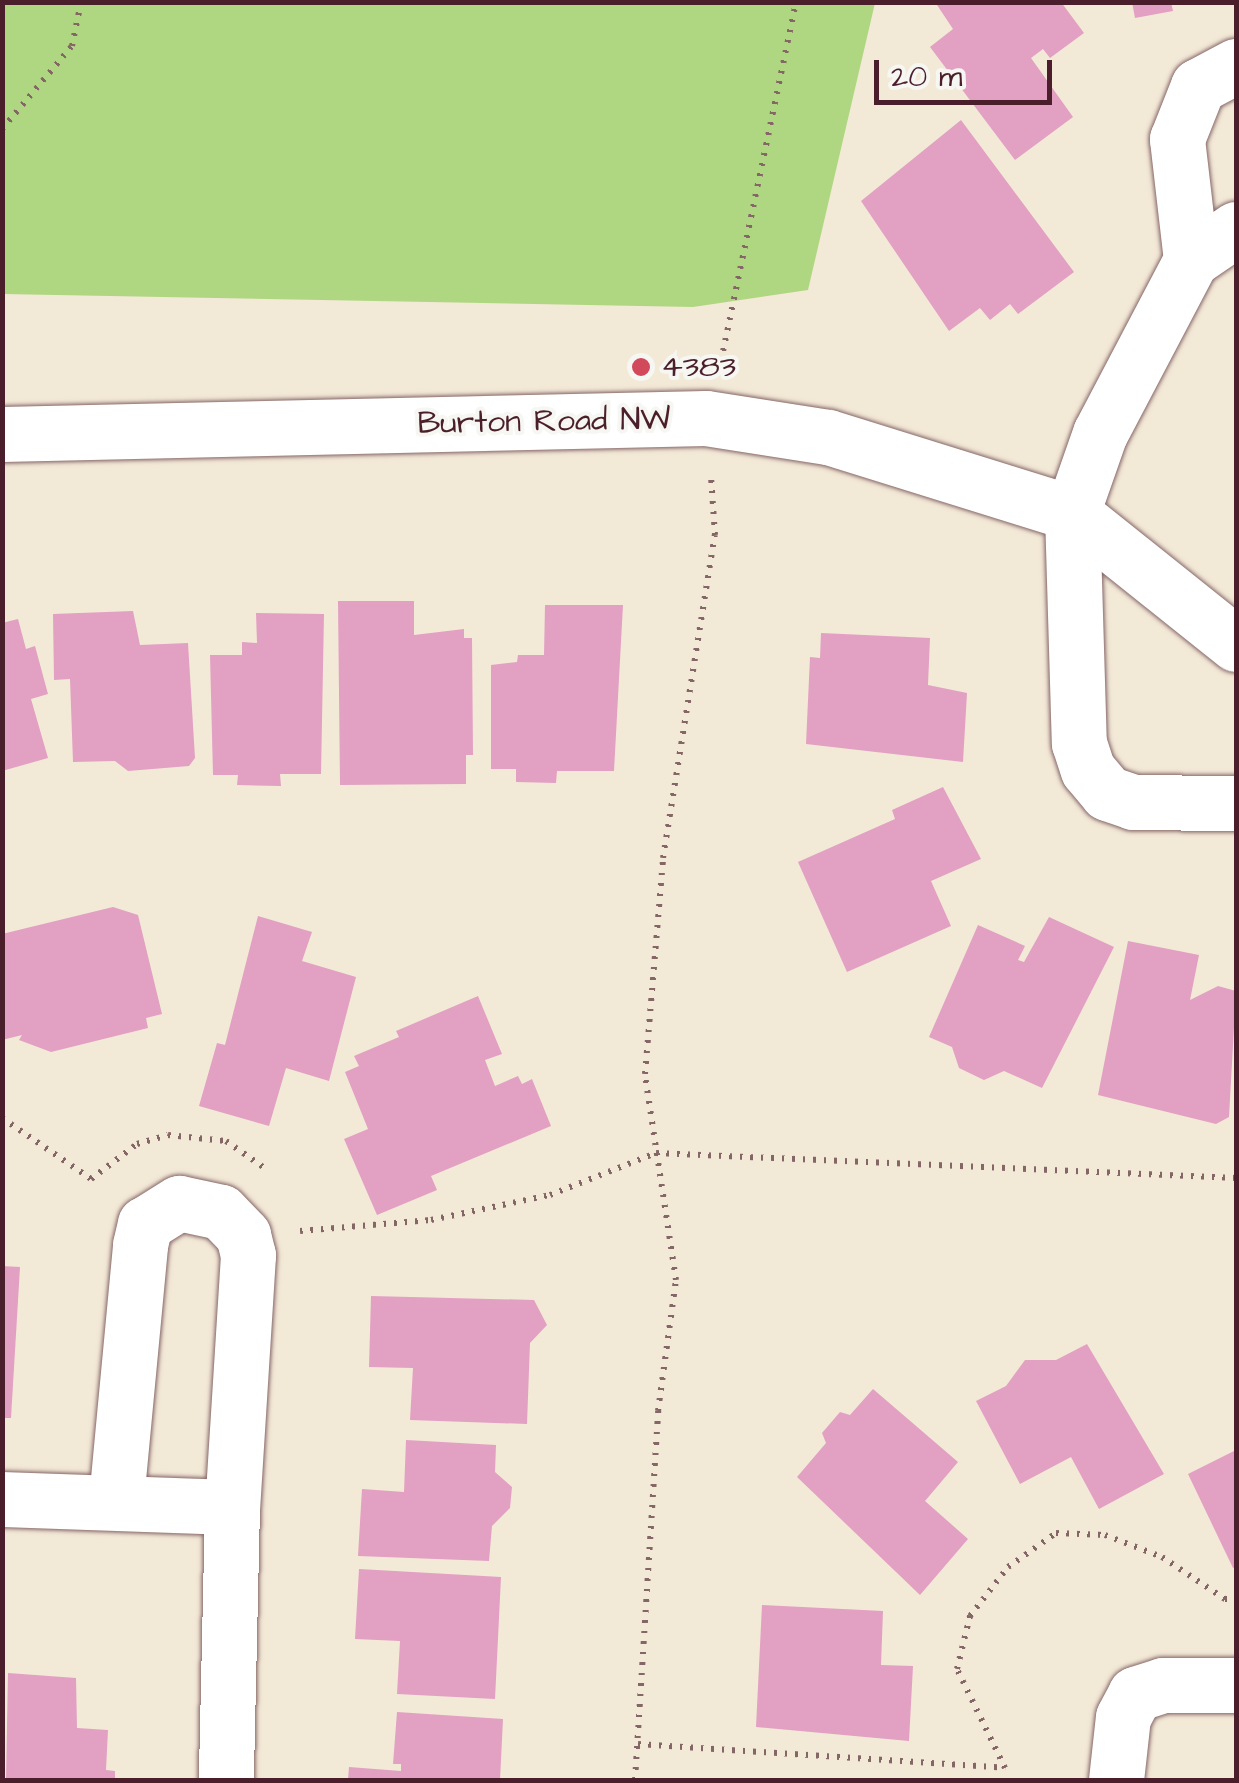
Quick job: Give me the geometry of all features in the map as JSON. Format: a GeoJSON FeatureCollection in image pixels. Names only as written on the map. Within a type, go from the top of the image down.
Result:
{"type":"FeatureCollection","features":[{"type":"Feature","properties":{"kind":"street"},"geometry":{"type":"LineString","coordinates":[[1191,260],[1177,139],[1198,86],[1236,66]]}},
{"type":"Feature","properties":{"kind":"street"},"geometry":{"type":"LineString","coordinates":[[1236,229],[1191,260],[1100,434],[1072,513],[1079,743],[1088,770],[1107,792],[1133,802],[1236,802]]}},
{"type":"Feature","properties":{"kind":"street","name":"Burton Road NW"},"geometry":{"type":"LineString","coordinates":[[2,434],[706,418],[828,437],[1072,513],[1236,644]]}},
{"type":"Feature","properties":{"kind":"street"},"geometry":{"type":"LineString","coordinates":[[116,1500],[145,1224],[179,1203],[221,1212],[243,1235],[248,1256],[232,1508],[226,1780]]}},
{"type":"Feature","properties":{"kind":"street"},"geometry":{"type":"LineString","coordinates":[[2,1499],[116,1500],[232,1508]]}},
{"type":"Feature","properties":{"kind":"street"},"geometry":{"type":"LineString","coordinates":[[1116,1780],[1123,1717],[1135,1694],[1163,1685],[1236,1686]]}},
{"type":"Feature","properties":{"kind":"path"},"geometry":{"type":"LineString","coordinates":[[2,128],[72,46],[81,2]]}},
{"type":"Feature","properties":{"kind":"path"},"geometry":{"type":"LineString","coordinates":[[635,1780],[658,1411],[676,1280],[645,1074],[663,858],[714,535],[706,418],[796,2]]}},
{"type":"Feature","properties":{"kind":"path"},"geometry":{"type":"LineString","coordinates":[[2,1118],[91,1179],[138,1144],[182,1135],[226,1141],[275,1177]]}},
{"type":"Feature","properties":{"kind":"path"},"geometry":{"type":"LineString","coordinates":[[298,1213],[301,1232],[431,1220],[550,1195],[656,1153],[1236,1178]]}},
{"type":"Feature","properties":{"kind":"path"},"geometry":{"type":"LineString","coordinates":[[638,1744],[1006,1768],[957,1668],[970,1616],[1008,1567],[1056,1533],[1104,1536],[1162,1557],[1225,1599],[1236,1599]]}},
{"type":"Feature","properties":{"kind":"green space"},"geometry":{"type":"Polygon","coordinates":[[[3,2],[875,3],[808,290],[693,307],[3,294],[3,2]]]}},
{"type":"Feature","properties":{"kind":"building"},"geometry":{"type":"Polygon","coordinates":[[[935,2],[1061,2],[1084,33],[1050,58],[1043,49],[1031,58],[1073,117],[1015,160],[930,47],[953,29],[935,2]]]}},
{"type":"Feature","properties":{"kind":"building"},"geometry":{"type":"Polygon","coordinates":[[[1132,2],[1171,2],[1173,11],[1135,18],[1132,2]]]}},
{"type":"Feature","properties":{"kind":"building"},"geometry":{"type":"Polygon","coordinates":[[[961,120],[1074,272],[1018,314],[1010,304],[990,320],[980,308],[949,331],[861,201],[961,120]]]}},
{"type":"Feature","properties":{"kind":"building"},"geometry":{"type":"Polygon","coordinates":[[[338,601],[414,601],[414,635],[464,629],[464,638],[472,638],[473,755],[466,755],[466,784],[340,785],[338,601]]]}},
{"type":"Feature","properties":{"kind":"building"},"geometry":{"type":"Polygon","coordinates":[[[545,605],[623,605],[614,771],[557,771],[556,783],[516,782],[516,769],[491,769],[491,665],[517,662],[518,655],[544,655],[545,605]]]}},
{"type":"Feature","properties":{"kind":"building"},"geometry":{"type":"Polygon","coordinates":[[[133,611],[140,645],[188,643],[195,758],[189,766],[128,771],[115,761],[73,762],[70,679],[54,680],[53,614],[133,611]]]}},
{"type":"Feature","properties":{"kind":"building"},"geometry":{"type":"Polygon","coordinates":[[[256,613],[324,614],[321,774],[280,774],[281,786],[237,785],[238,775],[213,775],[210,655],[242,655],[242,642],[257,643],[256,613]]]}},
{"type":"Feature","properties":{"kind":"building"},"geometry":{"type":"Polygon","coordinates":[[[18,619],[26,649],[35,646],[48,694],[31,699],[48,758],[2,771],[2,623],[18,619]]]}},
{"type":"Feature","properties":{"kind":"building"},"geometry":{"type":"Polygon","coordinates":[[[821,633],[930,638],[928,685],[967,693],[963,762],[806,744],[810,657],[820,658],[821,633]]]}},
{"type":"Feature","properties":{"kind":"building"},"geometry":{"type":"Polygon","coordinates":[[[943,787],[981,859],[931,881],[951,926],[847,972],[798,862],[895,819],[892,810],[943,787]]]}},
{"type":"Feature","properties":{"kind":"building"},"geometry":{"type":"Polygon","coordinates":[[[113,907],[138,915],[162,1014],[146,1018],[148,1028],[51,1052],[19,1040],[22,1035],[2,1040],[2,934],[113,907]]]}},
{"type":"Feature","properties":{"kind":"building"},"geometry":{"type":"Polygon","coordinates":[[[258,916],[312,932],[302,961],[356,977],[329,1081],[286,1068],[269,1126],[199,1106],[217,1043],[225,1045],[258,916]]]}},
{"type":"Feature","properties":{"kind":"building"},"geometry":{"type":"Polygon","coordinates":[[[1049,917],[1114,947],[1042,1088],[1004,1071],[984,1080],[959,1068],[952,1047],[929,1037],[978,925],[1025,946],[1018,960],[1024,962],[1049,917]]]}},
{"type":"Feature","properties":{"kind":"building"},"geometry":{"type":"Polygon","coordinates":[[[1128,941],[1199,955],[1190,1000],[1218,986],[1236,991],[1229,1117],[1216,1124],[1098,1095],[1128,941]]]}},
{"type":"Feature","properties":{"kind":"building"},"geometry":{"type":"Polygon","coordinates":[[[478,996],[502,1054],[485,1060],[495,1086],[518,1076],[522,1084],[532,1079],[551,1126],[431,1176],[437,1190],[377,1215],[344,1139],[368,1129],[345,1072],[359,1066],[354,1056],[399,1037],[396,1031],[478,996]]]}},
{"type":"Feature","properties":{"kind":"building"},"geometry":{"type":"Polygon","coordinates":[[[2,1266],[20,1267],[11,1418],[2,1418],[2,1266]]]}},
{"type":"Feature","properties":{"kind":"building"},"geometry":{"type":"Polygon","coordinates":[[[371,1296],[534,1300],[547,1325],[530,1343],[527,1424],[410,1420],[413,1368],[369,1367],[371,1296]]]}},
{"type":"Feature","properties":{"kind":"building"},"geometry":{"type":"Polygon","coordinates":[[[1087,1344],[1164,1474],[1099,1509],[1071,1457],[1020,1484],[976,1401],[1006,1386],[1025,1360],[1056,1360],[1087,1344]]]}},
{"type":"Feature","properties":{"kind":"building"},"geometry":{"type":"Polygon","coordinates":[[[873,1389],[958,1462],[925,1501],[968,1539],[920,1595],[797,1477],[826,1443],[822,1433],[840,1412],[850,1415],[873,1389]]]}},
{"type":"Feature","properties":{"kind":"building"},"geometry":{"type":"Polygon","coordinates":[[[406,1440],[496,1445],[495,1472],[512,1487],[510,1508],[492,1526],[489,1561],[358,1556],[362,1489],[404,1492],[406,1440]]]}},
{"type":"Feature","properties":{"kind":"building"},"geometry":{"type":"Polygon","coordinates":[[[1236,1450],[1236,1567],[1233,1568],[1188,1474],[1236,1450]]]}},
{"type":"Feature","properties":{"kind":"building"},"geometry":{"type":"Polygon","coordinates":[[[359,1569],[501,1577],[495,1699],[397,1694],[400,1641],[355,1639],[359,1569]]]}},
{"type":"Feature","properties":{"kind":"building"},"geometry":{"type":"Polygon","coordinates":[[[762,1605],[883,1611],[881,1665],[913,1666],[909,1741],[756,1727],[762,1605]]]}},
{"type":"Feature","properties":{"kind":"building"},"geometry":{"type":"Polygon","coordinates":[[[8,1673],[76,1678],[77,1728],[108,1730],[106,1770],[115,1771],[115,1780],[6,1780],[8,1673]]]}},
{"type":"Feature","properties":{"kind":"building"},"geometry":{"type":"Polygon","coordinates":[[[397,1712],[503,1719],[500,1780],[348,1780],[349,1767],[401,1771],[401,1764],[393,1764],[397,1712]]]}},
{"type":"Feature","properties":{"kind":"place","name":"4383"},"geometry":{"type":"Point","coordinates":[641,367]}}]}
